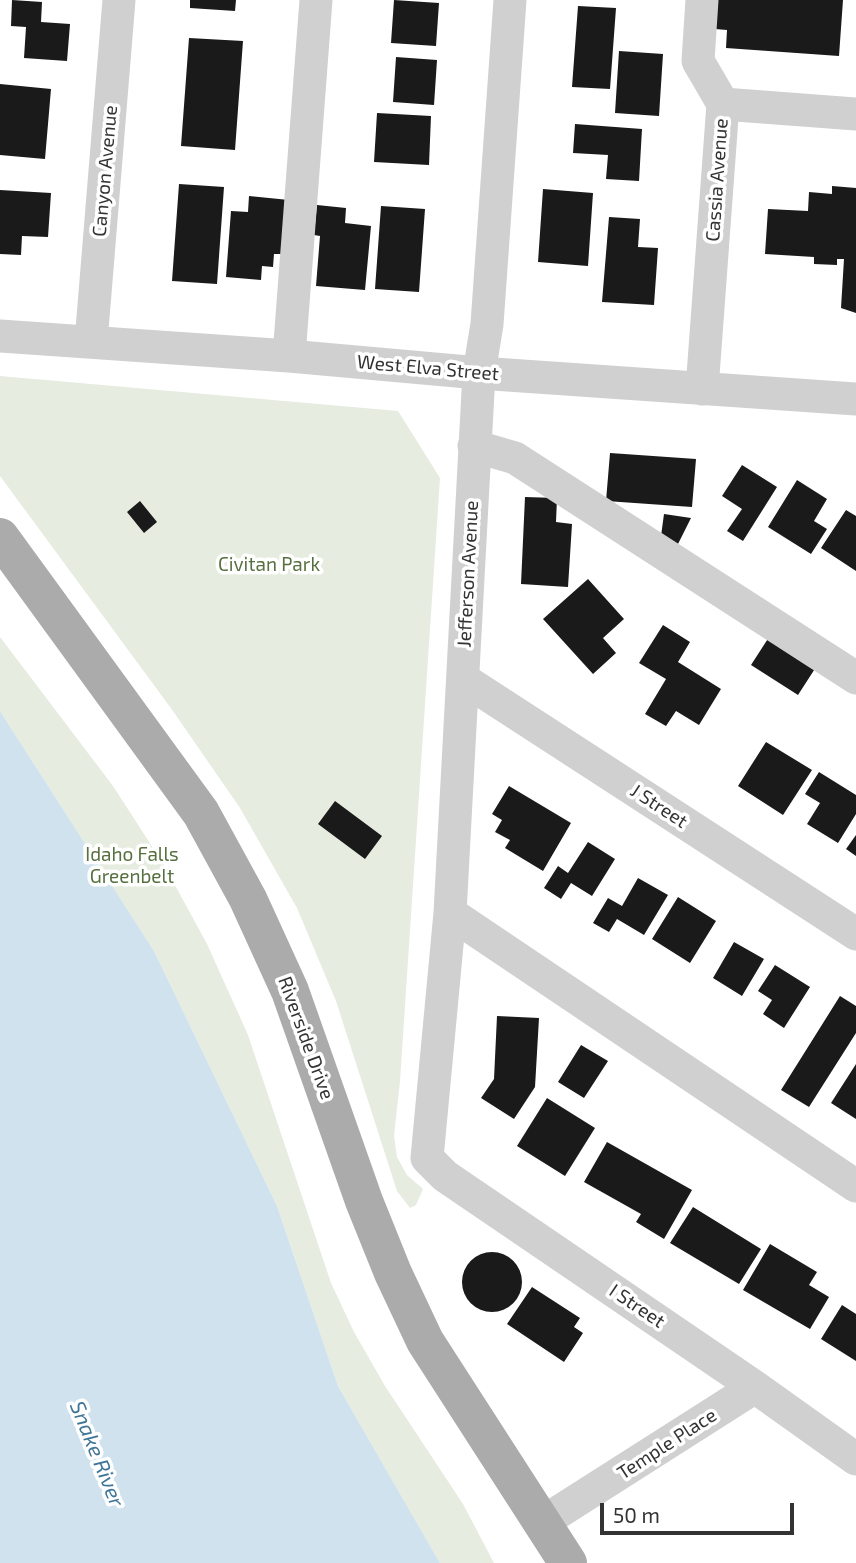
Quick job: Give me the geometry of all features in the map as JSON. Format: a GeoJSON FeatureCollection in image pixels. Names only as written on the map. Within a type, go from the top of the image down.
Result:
{"type":"FeatureCollection","features":[{"type":"Feature","properties":{"kind":"main road","name":"Riverside Drive"},"geometry":{"type":"LineString","coordinates":[[0,537],[201,813],[242,886],[290,991],[364,1201],[419,1330],[446,1377],[568,1563]]}},
{"type":"Feature","properties":{"kind":"street","name":"Canyon Avenue"},"geometry":{"type":"LineString","coordinates":[[91,342],[119,0]]}},
{"type":"Feature","properties":{"kind":"street"},"geometry":{"type":"LineString","coordinates":[[289,356],[316,0]]}},
{"type":"Feature","properties":{"kind":"street","name":"Jefferson Avenue"},"geometry":{"type":"LineString","coordinates":[[427,1148],[450,914],[474,446],[479,373],[487,324],[510,0]]}},
{"type":"Feature","properties":{"kind":"street"},"geometry":{"type":"LineString","coordinates":[[702,0],[698,61],[723,104]]}},
{"type":"Feature","properties":{"kind":"street","name":"Cassia Avenue"},"geometry":{"type":"LineString","coordinates":[[702,388],[723,104],[856,114]]}},
{"type":"Feature","properties":{"kind":"street","name":"West Elva Street"},"geometry":{"type":"LineString","coordinates":[[0,336],[856,399]]}},
{"type":"Feature","properties":{"kind":"street"},"geometry":{"type":"LineString","coordinates":[[474,446],[515,458],[856,678]]}},
{"type":"Feature","properties":{"kind":"street","name":"J Street"},"geometry":{"type":"LineString","coordinates":[[463,679],[856,934]]}},
{"type":"Feature","properties":{"kind":"street"},"geometry":{"type":"LineString","coordinates":[[450,914],[856,1186]]}},
{"type":"Feature","properties":{"kind":"street","name":"I Street"},"geometry":{"type":"LineString","coordinates":[[427,1148],[427,1158],[445,1176],[856,1459]]}},
{"type":"Feature","properties":{"kind":"street","name":"Temple Place"},"geometry":{"type":"LineString","coordinates":[[543,1522],[755,1387]]}},
{"type":"Feature","properties":{"kind":"green space","name":"Civitan Park"},"geometry":{"type":"Polygon","coordinates":[[[0,376],[398,411],[440,478],[400,1081],[394,1136],[397,1157],[407,1175],[423,1189],[416,1205],[410,1208],[397,1191],[336,1001],[297,908],[240,808],[173,711],[0,476],[0,376]]]}},
{"type":"Feature","properties":{"kind":"green space","name":"Idaho Falls Greenbelt"},"geometry":{"type":"Polygon","coordinates":[[[0,637],[113,786],[164,865],[207,944],[248,1035],[331,1283],[354,1332],[385,1386],[463,1504],[494,1563],[440,1563],[338,1386],[277,1206],[154,951],[0,711],[0,637]]]}},
{"type":"Feature","properties":{"kind":"water","name":"Snake River"},"geometry":{"type":"Polygon","coordinates":[[[0,711],[154,951],[277,1206],[338,1386],[440,1563],[0,1563],[0,711]]]}},
{"type":"Feature","properties":{"kind":"building"},"geometry":{"type":"Polygon","coordinates":[[[12,0],[42,2],[41,22],[70,24],[67,61],[24,58],[26,27],[11,26],[12,0]]]}},
{"type":"Feature","properties":{"kind":"building"},"geometry":{"type":"Polygon","coordinates":[[[190,0],[236,0],[235,11],[190,8],[190,0]]]}},
{"type":"Feature","properties":{"kind":"building"},"geometry":{"type":"Polygon","coordinates":[[[394,0],[439,3],[436,46],[391,43],[394,0]]]}},
{"type":"Feature","properties":{"kind":"building"},"geometry":{"type":"Polygon","coordinates":[[[716,0],[843,0],[839,56],[726,48],[727,30],[715,29],[716,0]]]}},
{"type":"Feature","properties":{"kind":"building"},"geometry":{"type":"Polygon","coordinates":[[[578,6],[616,8],[610,89],[572,87],[578,6]]]}},
{"type":"Feature","properties":{"kind":"building"},"geometry":{"type":"Polygon","coordinates":[[[189,38],[243,41],[235,150],[181,146],[189,38]]]}},
{"type":"Feature","properties":{"kind":"building"},"geometry":{"type":"Polygon","coordinates":[[[619,51],[663,54],[659,116],[615,113],[619,51]]]}},
{"type":"Feature","properties":{"kind":"building"},"geometry":{"type":"Polygon","coordinates":[[[396,57],[437,60],[434,105],[393,102],[396,57]]]}},
{"type":"Feature","properties":{"kind":"building"},"geometry":{"type":"Polygon","coordinates":[[[0,84],[51,89],[45,159],[0,155],[0,84]]]}},
{"type":"Feature","properties":{"kind":"building"},"geometry":{"type":"Polygon","coordinates":[[[377,113],[431,116],[429,165],[374,162],[377,113]]]}},
{"type":"Feature","properties":{"kind":"building"},"geometry":{"type":"Polygon","coordinates":[[[575,124],[642,129],[639,181],[606,179],[608,155],[573,153],[575,124]]]}},
{"type":"Feature","properties":{"kind":"building"},"geometry":{"type":"Polygon","coordinates":[[[179,184],[224,187],[217,284],[172,281],[179,184]]]}},
{"type":"Feature","properties":{"kind":"building"},"geometry":{"type":"Polygon","coordinates":[[[832,186],[856,188],[856,313],[841,308],[844,259],[837,259],[837,265],[814,264],[814,257],[765,254],[768,209],[808,211],[809,192],[832,194],[832,186]]]}},
{"type":"Feature","properties":{"kind":"building"},"geometry":{"type":"Polygon","coordinates":[[[543,189],[593,193],[588,266],[538,262],[543,189]]]}},
{"type":"Feature","properties":{"kind":"building"},"geometry":{"type":"Polygon","coordinates":[[[0,190],[51,193],[48,237],[22,236],[21,255],[0,254],[0,190]]]}},
{"type":"Feature","properties":{"kind":"building"},"geometry":{"type":"Polygon","coordinates":[[[249,196],[289,200],[285,254],[274,254],[273,267],[262,266],[261,280],[226,277],[231,211],[248,212],[249,196]]]}},
{"type":"Feature","properties":{"kind":"building"},"geometry":{"type":"Polygon","coordinates":[[[317,205],[346,208],[345,223],[371,226],[365,290],[316,286],[320,236],[314,235],[317,205]]]}},
{"type":"Feature","properties":{"kind":"building"},"geometry":{"type":"Polygon","coordinates":[[[381,206],[425,209],[419,292],[375,289],[381,206]]]}},
{"type":"Feature","properties":{"kind":"building"},"geometry":{"type":"Polygon","coordinates":[[[609,217],[640,219],[638,247],[658,248],[654,305],[602,302],[609,217]]]}},
{"type":"Feature","properties":{"kind":"building"},"geometry":{"type":"Polygon","coordinates":[[[610,453],[696,459],[692,507],[606,501],[610,453]]]}},
{"type":"Feature","properties":{"kind":"building"},"geometry":{"type":"Polygon","coordinates":[[[742,465],[777,487],[743,541],[727,531],[742,509],[722,496],[742,465]]]}},
{"type":"Feature","properties":{"kind":"building"},"geometry":{"type":"Polygon","coordinates":[[[797,480],[827,499],[814,521],[827,529],[811,554],[768,527],[797,480]]]}},
{"type":"Feature","properties":{"kind":"building"},"geometry":{"type":"Polygon","coordinates":[[[525,497],[557,498],[556,522],[572,524],[568,587],[521,584],[525,497]]]}},
{"type":"Feature","properties":{"kind":"building"},"geometry":{"type":"Polygon","coordinates":[[[140,501],[157,522],[144,533],[127,512],[140,501]]]}},
{"type":"Feature","properties":{"kind":"building"},"geometry":{"type":"Polygon","coordinates":[[[846,510],[856,516],[856,571],[821,548],[846,510]]]}},
{"type":"Feature","properties":{"kind":"building"},"geometry":{"type":"Polygon","coordinates":[[[664,514],[691,518],[678,544],[661,536],[664,514]]]}},
{"type":"Feature","properties":{"kind":"building"},"geometry":{"type":"Polygon","coordinates":[[[588,579],[624,619],[603,638],[616,653],[593,674],[543,619],[588,579]]]}},
{"type":"Feature","properties":{"kind":"building"},"geometry":{"type":"Polygon","coordinates":[[[663,625],[690,642],[678,662],[721,689],[699,725],[676,711],[666,726],[645,714],[666,679],[639,663],[663,625]]]}},
{"type":"Feature","properties":{"kind":"building"},"geometry":{"type":"Polygon","coordinates":[[[771,634],[818,664],[798,695],[751,665],[771,634]]]}},
{"type":"Feature","properties":{"kind":"building"},"geometry":{"type":"Polygon","coordinates":[[[766,742],[812,770],[783,815],[738,786],[766,742]]]}},
{"type":"Feature","properties":{"kind":"building"},"geometry":{"type":"Polygon","coordinates":[[[819,772],[856,795],[856,814],[838,843],[807,824],[820,803],[805,794],[819,772]]]}},
{"type":"Feature","properties":{"kind":"building"},"geometry":{"type":"Polygon","coordinates":[[[509,786],[571,823],[543,871],[505,848],[510,840],[495,832],[502,820],[492,814],[509,786]]]}},
{"type":"Feature","properties":{"kind":"building"},"geometry":{"type":"Polygon","coordinates":[[[335,801],[382,836],[365,859],[318,824],[335,801]]]}},
{"type":"Feature","properties":{"kind":"building"},"geometry":{"type":"Polygon","coordinates":[[[856,835],[856,856],[846,849],[856,835]]]}},
{"type":"Feature","properties":{"kind":"building"},"geometry":{"type":"Polygon","coordinates":[[[588,842],[615,859],[592,896],[571,883],[561,899],[544,888],[558,866],[568,873],[588,842]]]}},
{"type":"Feature","properties":{"kind":"building"},"geometry":{"type":"Polygon","coordinates":[[[638,878],[668,895],[644,935],[617,919],[609,932],[593,923],[608,898],[622,906],[638,878]]]}},
{"type":"Feature","properties":{"kind":"building"},"geometry":{"type":"Polygon","coordinates":[[[678,897],[716,921],[690,963],[652,939],[678,897]]]}},
{"type":"Feature","properties":{"kind":"building"},"geometry":{"type":"Polygon","coordinates":[[[734,942],[764,959],[742,996],[713,978],[734,942]]]}},
{"type":"Feature","properties":{"kind":"building"},"geometry":{"type":"Polygon","coordinates":[[[775,965],[810,987],[784,1028],[763,1014],[772,1000],[758,991],[775,965]]]}},
{"type":"Feature","properties":{"kind":"building"},"geometry":{"type":"Polygon","coordinates":[[[840,996],[856,1006],[856,1033],[809,1107],[781,1090],[840,996]]]}},
{"type":"Feature","properties":{"kind":"building"},"geometry":{"type":"Polygon","coordinates":[[[497,1016],[539,1018],[535,1087],[514,1119],[481,1098],[494,1079],[497,1016]]]}},
{"type":"Feature","properties":{"kind":"building"},"geometry":{"type":"Polygon","coordinates":[[[581,1045],[608,1061],[584,1098],[558,1082],[581,1045]]]}},
{"type":"Feature","properties":{"kind":"building"},"geometry":{"type":"Polygon","coordinates":[[[856,1064],[856,1119],[831,1103],[856,1064]]]}},
{"type":"Feature","properties":{"kind":"building"},"geometry":{"type":"Polygon","coordinates":[[[547,1098],[595,1128],[565,1176],[517,1146],[547,1098]]]}},
{"type":"Feature","properties":{"kind":"building"},"geometry":{"type":"Polygon","coordinates":[[[607,1142],[692,1190],[664,1239],[636,1222],[641,1214],[584,1182],[607,1142]]]}},
{"type":"Feature","properties":{"kind":"building"},"geometry":{"type":"Polygon","coordinates":[[[693,1207],[761,1249],[739,1284],[670,1243],[693,1207]]]}},
{"type":"Feature","properties":{"kind":"building"},"geometry":{"type":"Polygon","coordinates":[[[770,1244],[817,1272],[809,1285],[829,1297],[810,1329],[743,1290],[770,1244]]]}},
{"type":"Feature","properties":{"kind":"building"},"geometry":{"type":"Polygon","coordinates":[[[486,1252],[498,1252],[517,1265],[522,1282],[520,1294],[509,1307],[498,1312],[486,1312],[467,1299],[462,1288],[462,1276],[475,1257],[486,1252]]]}},
{"type":"Feature","properties":{"kind":"building"},"geometry":{"type":"Polygon","coordinates":[[[532,1287],[580,1318],[574,1327],[583,1333],[564,1362],[507,1324],[532,1287]]]}},
{"type":"Feature","properties":{"kind":"building"},"geometry":{"type":"Polygon","coordinates":[[[842,1305],[856,1314],[856,1361],[821,1339],[842,1305]]]}}]}
